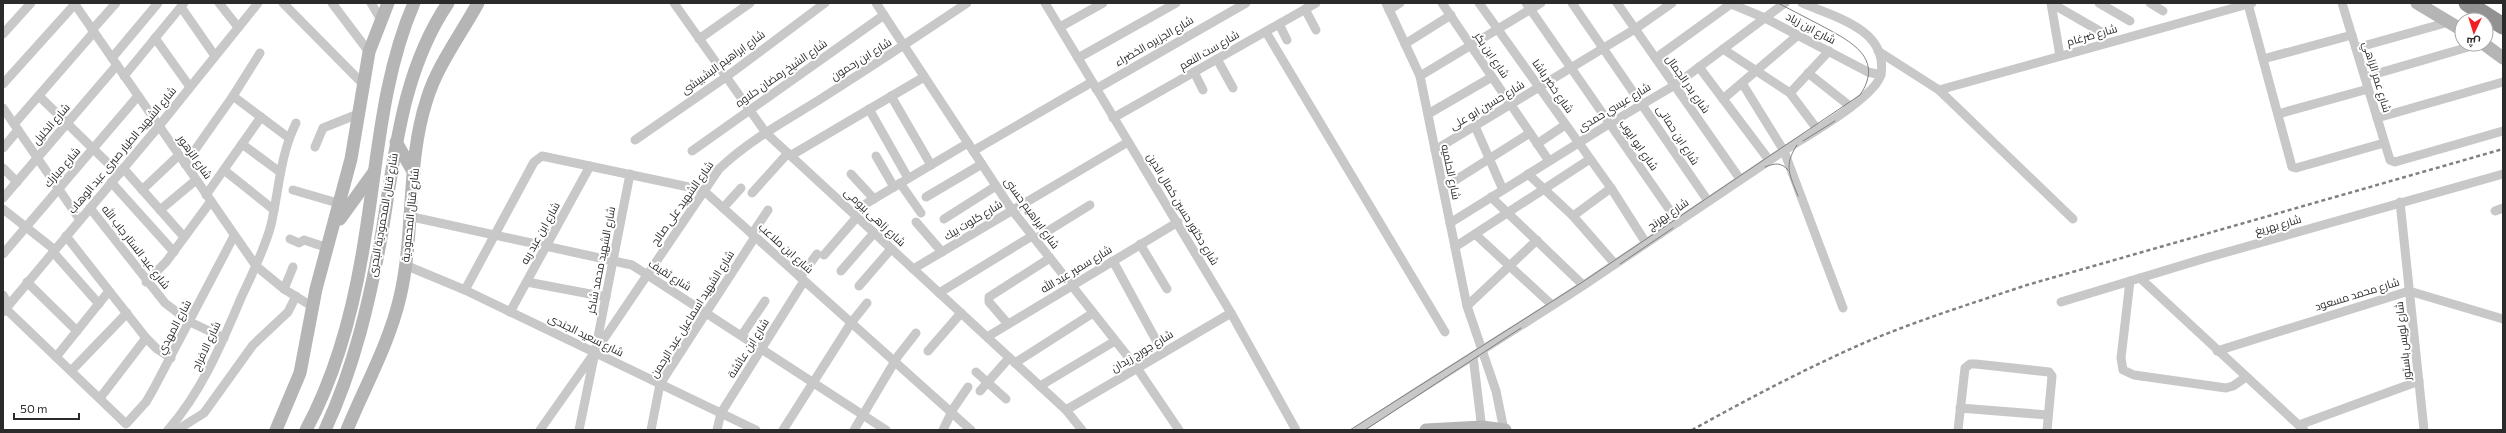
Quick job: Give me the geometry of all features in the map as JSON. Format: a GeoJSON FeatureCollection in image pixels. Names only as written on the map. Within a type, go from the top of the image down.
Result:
{"type":"FeatureCollection","features":[{"type":"Feature","properties":{"kind":"highway"},"geometry":{"type":"LineString","coordinates":[[2467,3],[2503,26]]}},
{"type":"Feature","properties":{"kind":"main road"},"geometry":{"type":"LineString","coordinates":[[276,430],[300,373],[313,307],[341,204],[369,52],[388,3]]}},
{"type":"Feature","properties":{"kind":"main road","name":"شارع قنال المحمودية البحرى"},"geometry":{"type":"LineString","coordinates":[[306,430],[330,377],[348,316],[363,251],[388,86],[414,3]]}},
{"type":"Feature","properties":{"kind":"main road","name":"شارع قنال المحمودية البحرى"},"geometry":{"type":"LineString","coordinates":[[325,430],[349,371],[366,308],[376,267],[396,142],[402,115],[420,57],[448,3]]}},
{"type":"Feature","properties":{"kind":"main road","name":"شارع قنال المحمودية"},"geometry":{"type":"LineString","coordinates":[[347,430],[391,326],[400,298],[405,265],[408,216],[427,99],[435,79],[478,3]]}},
{"type":"Feature","properties":{"kind":"main road"},"geometry":{"type":"LineString","coordinates":[[2417,3],[2454,25]]}},
{"type":"Feature","properties":{"kind":"main road"},"geometry":{"type":"LineString","coordinates":[[2494,51],[2503,58]]}},
{"type":"Feature","properties":{"kind":"main road"},"geometry":{"type":"LineString","coordinates":[[396,142],[414,173]]}},
{"type":"Feature","properties":{"kind":"main road"},"geometry":{"type":"LineString","coordinates":[[335,226],[375,170]]}},
{"type":"Feature","properties":{"kind":"main road"},"geometry":{"type":"LineString","coordinates":[[1426,430],[1504,430]]}},
{"type":"Feature","properties":{"kind":"street"},"geometry":{"type":"LineString","coordinates":[[3,34],[31,3]]}},
{"type":"Feature","properties":{"kind":"street"},"geometry":{"type":"LineString","coordinates":[[3,84],[74,3]]}},
{"type":"Feature","properties":{"kind":"street","name":"شارع الزهور"},"geometry":{"type":"LineString","coordinates":[[74,3],[256,266],[284,289],[313,307]]}},
{"type":"Feature","properties":{"kind":"street"},"geometry":{"type":"LineString","coordinates":[[3,148],[16,127],[39,96],[116,3]]}},
{"type":"Feature","properties":{"kind":"street","name":"شارع الخليل"},"geometry":{"type":"LineString","coordinates":[[3,198],[67,124],[158,3]]}},
{"type":"Feature","properties":{"kind":"street"},"geometry":{"type":"LineString","coordinates":[[219,3],[238,27]]}},
{"type":"Feature","properties":{"kind":"street","name":"شارع الشهيد الطيار صبرى عبد الوهاب"},"geometry":{"type":"LineString","coordinates":[[6,308],[159,126],[258,3]]}},
{"type":"Feature","properties":{"kind":"street"},"geometry":{"type":"LineString","coordinates":[[283,3],[363,84]]}},
{"type":"Feature","properties":{"kind":"street"},"geometry":{"type":"LineString","coordinates":[[332,3],[369,52]]}},
{"type":"Feature","properties":{"kind":"street"},"geometry":{"type":"LineString","coordinates":[[371,3],[381,20]]}},
{"type":"Feature","properties":{"kind":"street"},"geometry":{"type":"LineString","coordinates":[[699,39],[750,3]]}},
{"type":"Feature","properties":{"kind":"street","name":"شارع ابراهيم البشبيشى"},"geometry":{"type":"LineString","coordinates":[[636,140],[726,77],[825,3]]}},
{"type":"Feature","properties":{"kind":"street","name":"شارع ابراهيم حسنى"},"geometry":{"type":"LineString","coordinates":[[876,3],[1012,210],[1115,340],[1179,430]]}},
{"type":"Feature","properties":{"kind":"street","name":"شارع ابن رحمون"},"geometry":{"type":"LineString","coordinates":[[766,133],[904,46],[967,3]]}},
{"type":"Feature","properties":{"kind":"street","name":"شارع دكتور حسين كمال الدين"},"geometry":{"type":"LineString","coordinates":[[1045,3],[1113,118],[1178,222],[1296,430]]}},
{"type":"Feature","properties":{"kind":"street"},"geometry":{"type":"LineString","coordinates":[[1060,28],[1086,7],[1103,3]]}},
{"type":"Feature","properties":{"kind":"street"},"geometry":{"type":"LineString","coordinates":[[1078,58],[1176,3]]}},
{"type":"Feature","properties":{"kind":"street","name":"شارع الجزيره الخضراء"},"geometry":{"type":"LineString","coordinates":[[973,151],[1246,3]]}},
{"type":"Feature","properties":{"kind":"street","name":"شارع ست النعم"},"geometry":{"type":"LineString","coordinates":[[1113,118],[1316,3]]}},
{"type":"Feature","properties":{"kind":"street"},"geometry":{"type":"LineString","coordinates":[[1387,7],[1400,3]]}},
{"type":"Feature","properties":{"kind":"street","name":"شارع ابن بكر"},"geometry":{"type":"LineString","coordinates":[[1442,3],[1549,161]]}},
{"type":"Feature","properties":{"kind":"street","name":"شارع خضر باشا"},"geometry":{"type":"LineString","coordinates":[[1480,3],[1611,188],[1646,243]]}},
{"type":"Feature","properties":{"kind":"street"},"geometry":{"type":"LineString","coordinates":[[1420,76],[1498,29],[1528,6],[1541,3]]}},
{"type":"Feature","properties":{"kind":"street","name":"شارع ابن حماتى"},"geometry":{"type":"LineString","coordinates":[[1572,3],[1642,103],[1708,202]]}},
{"type":"Feature","properties":{"kind":"street","name":"شارع بدر الجمال"},"geometry":{"type":"LineString","coordinates":[[1617,3],[1740,179]]}},
{"type":"Feature","properties":{"kind":"street","name":"شارع حسين ابو على"},"geometry":{"type":"LineString","coordinates":[[1435,150],[1635,29],[1672,3]]}},
{"type":"Feature","properties":{"kind":"street"},"geometry":{"type":"LineString","coordinates":[[1656,58],[1731,3]]}},
{"type":"Feature","properties":{"kind":"street","name":"شارع ابن زياد"},"geometry":{"type":"LineString","coordinates":[[1731,3],[1765,18],[1868,72],[1881,75]]}},
{"type":"Feature","properties":{"kind":"street","name":"شارع عيسي حمدى"},"geometry":{"type":"LineString","coordinates":[[1450,223],[1642,103],[1675,85],[1785,3]]}},
{"type":"Feature","properties":{"kind":"street"},"geometry":{"type":"LineString","coordinates":[[1802,3],[1864,32],[1873,40],[1878,50],[1881,75]]}},
{"type":"Feature","properties":{"kind":"street"},"geometry":{"type":"LineString","coordinates":[[2051,3],[2103,33]]}},
{"type":"Feature","properties":{"kind":"street"},"geometry":{"type":"LineString","coordinates":[[2051,3],[2060,56]]}},
{"type":"Feature","properties":{"kind":"street"},"geometry":{"type":"LineString","coordinates":[[2099,3],[2130,21]]}},
{"type":"Feature","properties":{"kind":"street"},"geometry":{"type":"LineString","coordinates":[[2150,3],[2163,11]]}},
{"type":"Feature","properties":{"kind":"street","name":"شارع عمر الزاهي"},"geometry":{"type":"LineString","coordinates":[[2342,3],[2389,159],[2395,162],[2503,131]]}},
{"type":"Feature","properties":{"kind":"street","name":"شارع زاهى بيومى"},"geometry":{"type":"LineString","coordinates":[[676,4],[766,133],[1066,410],[1082,430]]}},
{"type":"Feature","properties":{"kind":"street"},"geometry":{"type":"LineString","coordinates":[[2250,4],[2263,59],[2294,168],[2384,143]]}},
{"type":"Feature","properties":{"kind":"street","name":"شارع ضرغام"},"geometry":{"type":"LineString","coordinates":[[1939,90],[2231,6],[2250,4]]}},
{"type":"Feature","properties":{"kind":"street"},"geometry":{"type":"LineString","coordinates":[[124,76],[182,5],[215,56]]}},
{"type":"Feature","properties":{"kind":"street","name":"شارع ابو ايوب"},"geometry":{"type":"LineString","coordinates":[[1528,6],[1678,222]]}},
{"type":"Feature","properties":{"kind":"street","name":"شارع الحلميه"},"geometry":{"type":"LineString","coordinates":[[1387,7],[1420,76],[1467,306],[1496,392],[1504,430]]}},
{"type":"Feature","properties":{"kind":"street"},"geometry":{"type":"LineString","coordinates":[[1305,9],[1316,30]]}},
{"type":"Feature","properties":{"kind":"street"},"geometry":{"type":"LineString","coordinates":[[1405,44],[1451,15]]}},
{"type":"Feature","properties":{"kind":"street","name":"شارع الشيخ رمضان حلاوه"},"geometry":{"type":"LineString","coordinates":[[692,151],[884,16]]}},
{"type":"Feature","properties":{"kind":"street"},"geometry":{"type":"LineString","coordinates":[[2356,48],[2449,22]]}},
{"type":"Feature","properties":{"kind":"street"},"geometry":{"type":"LineString","coordinates":[[1279,24],[1287,40]]}},
{"type":"Feature","properties":{"kind":"street"},"geometry":{"type":"LineString","coordinates":[[1266,32],[1444,332]]}},
{"type":"Feature","properties":{"kind":"street"},"geometry":{"type":"LineString","coordinates":[[1723,99],[1798,35]]}},
{"type":"Feature","properties":{"kind":"street"},"geometry":{"type":"LineString","coordinates":[[2263,59],[2352,35]]}},
{"type":"Feature","properties":{"kind":"street"},"geometry":{"type":"LineString","coordinates":[[155,38],[190,87]]}},
{"type":"Feature","properties":{"kind":"street"},"geometry":{"type":"LineString","coordinates":[[1723,49],[1790,93],[1817,129]]}},
{"type":"Feature","properties":{"kind":"street"},"geometry":{"type":"LineString","coordinates":[[1878,50],[1939,90],[2073,219]]}},
{"type":"Feature","properties":{"kind":"street"},"geometry":{"type":"LineString","coordinates":[[1790,93],[1829,51]]}},
{"type":"Feature","properties":{"kind":"street"},"geometry":{"type":"LineString","coordinates":[[2364,77],[2454,51]]}},
{"type":"Feature","properties":{"kind":"street"},"geometry":{"type":"LineString","coordinates":[[185,164],[233,96],[260,53]]}},
{"type":"Feature","properties":{"kind":"street"},"geometry":{"type":"LineString","coordinates":[[1217,59],[1233,88]]}},
{"type":"Feature","properties":{"kind":"street"},"geometry":{"type":"LineString","coordinates":[[1699,67],[1769,160]]}},
{"type":"Feature","properties":{"kind":"street"},"geometry":{"type":"LineString","coordinates":[[1194,72],[1203,90]]}},
{"type":"Feature","properties":{"kind":"street"},"geometry":{"type":"LineString","coordinates":[[1808,74],[1851,106]]}},
{"type":"Feature","properties":{"kind":"street","name":"شارع بهرنج"},"geometry":{"type":"LineString","coordinates":[[1358,430],[1615,264],[1866,96],[1879,82],[1881,75]]}},
{"type":"Feature","properties":{"kind":"street"},"geometry":{"type":"LineString","coordinates":[[752,193],[789,154],[924,77]]}},
{"type":"Feature","properties":{"kind":"street"},"geometry":{"type":"LineString","coordinates":[[1428,114],[1492,77]]}},
{"type":"Feature","properties":{"kind":"street"},"geometry":{"type":"LineString","coordinates":[[2377,118],[2503,82]]}},
{"type":"Feature","properties":{"kind":"street"},"geometry":{"type":"LineString","coordinates":[[1742,84],[1784,151],[1843,308]]}},
{"type":"Feature","properties":{"kind":"street"},"geometry":{"type":"LineString","coordinates":[[2278,114],[2368,89]]}},
{"type":"Feature","properties":{"kind":"street"},"geometry":{"type":"LineString","coordinates":[[39,96],[93,149],[142,190],[184,237]]}},
{"type":"Feature","properties":{"kind":"street","name":"شارع مبارك"},"geometry":{"type":"LineString","coordinates":[[3,254],[138,96]]}},
{"type":"Feature","properties":{"kind":"street"},"geometry":{"type":"LineString","coordinates":[[233,96],[289,138]]}},
{"type":"Feature","properties":{"kind":"street"},"geometry":{"type":"LineString","coordinates":[[891,96],[931,165]]}},
{"type":"Feature","properties":{"kind":"street"},"geometry":{"type":"LineString","coordinates":[[3,108],[80,220]]}},
{"type":"Feature","properties":{"kind":"street"},"geometry":{"type":"LineString","coordinates":[[869,109],[901,183]]}},
{"type":"Feature","properties":{"kind":"street"},"geometry":{"type":"LineString","coordinates":[[315,147],[323,128],[358,114]]}},
{"type":"Feature","properties":{"kind":"street"},"geometry":{"type":"LineString","coordinates":[[146,282],[174,252],[224,170],[261,117]]}},
{"type":"Feature","properties":{"kind":"street","name":"شارع الافراح"},"geometry":{"type":"LineString","coordinates":[[168,430],[187,409],[201,385],[256,266],[267,239],[274,210],[280,172],[289,138],[296,123]]}},
{"type":"Feature","properties":{"kind":"street"},"geometry":{"type":"LineString","coordinates":[[1537,144],[1565,125]]}},
{"type":"Feature","properties":{"kind":"street"},"geometry":{"type":"LineString","coordinates":[[1475,126],[1503,190]]}},
{"type":"Feature","properties":{"kind":"street","name":"شارع الشهيد على صالح"},"geometry":{"type":"LineString","coordinates":[[579,430],[594,352],[703,190],[731,157],[766,133]]}},
{"type":"Feature","properties":{"kind":"street"},"geometry":{"type":"LineString","coordinates":[[1443,188],[1530,133]]}},
{"type":"Feature","properties":{"kind":"street","name":"شارع كلوت بيك"},"geometry":{"type":"LineString","coordinates":[[913,269],[1128,142]]}},
{"type":"Feature","properties":{"kind":"street","name":"شارع ابن عائشة"},"geometry":{"type":"LineString","coordinates":[[717,430],[721,413],[762,348],[802,279],[854,215],[874,199],[968,143]]}},
{"type":"Feature","properties":{"kind":"street"},"geometry":{"type":"LineString","coordinates":[[242,144],[280,172]]}},
{"type":"Feature","properties":{"kind":"street"},"geometry":{"type":"LineString","coordinates":[[142,190],[179,155]]}},
{"type":"Feature","properties":{"kind":"street"},"geometry":{"type":"LineString","coordinates":[[876,156],[901,183],[921,213]]}},
{"type":"Feature","properties":{"kind":"street","name":"شارع ابن ملاعب"},"geometry":{"type":"LineString","coordinates":[[494,236],[537,158],[547,157],[703,190],[971,430]]}},
{"type":"Feature","properties":{"kind":"street"},"geometry":{"type":"LineString","coordinates":[[1455,247],[1590,159]]}},
{"type":"Feature","properties":{"kind":"street"},"geometry":{"type":"LineString","coordinates":[[926,197],[982,164]]}},
{"type":"Feature","properties":{"kind":"street","name":"شارع ابن عبد ربه"},"geometry":{"type":"LineString","coordinates":[[510,312],[590,166]]}},
{"type":"Feature","properties":{"kind":"street"},"geometry":{"type":"LineString","coordinates":[[3,168],[17,182]]}},
{"type":"Feature","properties":{"kind":"street"},"geometry":{"type":"LineString","coordinates":[[224,170],[274,210]]}},
{"type":"Feature","properties":{"kind":"street","name":"شارع الشهيد محمد شاكر"},"geometry":{"type":"LineString","coordinates":[[542,429],[594,352],[630,174]]}},
{"type":"Feature","properties":{"kind":"street"},"geometry":{"type":"LineString","coordinates":[[852,174],[874,199]]}},
{"type":"Feature","properties":{"kind":"street"},"geometry":{"type":"LineString","coordinates":[[1528,174],[1573,216],[1615,264]]}},
{"type":"Feature","properties":{"kind":"street","name":"شارع بهريغ"},"geometry":{"type":"LineString","coordinates":[[2060,302],[2400,202],[2503,174]]}},
{"type":"Feature","properties":{"kind":"street"},"geometry":{"type":"LineString","coordinates":[[160,210],[196,180]]}},
{"type":"Feature","properties":{"kind":"street"},"geometry":{"type":"LineString","coordinates":[[111,182],[174,252]]}},
{"type":"Feature","properties":{"kind":"street"},"geometry":{"type":"LineString","coordinates":[[944,219],[996,186]]}},
{"type":"Feature","properties":{"kind":"street"},"geometry":{"type":"LineString","coordinates":[[723,208],[741,188]]}},
{"type":"Feature","properties":{"kind":"street"},"geometry":{"type":"LineString","coordinates":[[1573,216],[1611,188]]}},
{"type":"Feature","properties":{"kind":"street"},"geometry":{"type":"LineString","coordinates":[[293,190],[341,204]]}},
{"type":"Feature","properties":{"kind":"street"},"geometry":{"type":"LineString","coordinates":[[1491,197],[1583,285]]}},
{"type":"Feature","properties":{"kind":"street","name":"شارع لويس باستور"},"geometry":{"type":"LineString","coordinates":[[2400,202],[2424,430]]}},
{"type":"Feature","properties":{"kind":"street"},"geometry":{"type":"LineString","coordinates":[[939,293],[1090,205]]}},
{"type":"Feature","properties":{"kind":"street","name":"شارع عبد الستار جاب الله"},"geometry":{"type":"LineString","coordinates":[[90,208],[146,282],[165,303],[190,322],[224,338]]}},
{"type":"Feature","properties":{"kind":"street"},"geometry":{"type":"LineString","coordinates":[[3,209],[54,251],[99,304]]}},
{"type":"Feature","properties":{"kind":"street","name":"شارع الشهيد اسماعيل عبد الرحمن"},"geometry":{"type":"LineString","coordinates":[[651,430],[660,384],[707,313],[754,236],[768,210]]}},
{"type":"Feature","properties":{"kind":"street","name":"شارع ثقيف"},"geometry":{"type":"LineString","coordinates":[[408,216],[632,265],[742,335],[886,430]]}},
{"type":"Feature","properties":{"kind":"street"},"geometry":{"type":"LineString","coordinates":[[916,222],[942,252]]}},
{"type":"Feature","properties":{"kind":"street","name":"شارع سمير عبد الله"},"geometry":{"type":"LineString","coordinates":[[986,337],[1178,222]]}},
{"type":"Feature","properties":{"kind":"street"},"geometry":{"type":"LineString","coordinates":[[840,271],[874,233]]}},
{"type":"Feature","properties":{"kind":"street"},"geometry":{"type":"LineString","coordinates":[[1475,234],[1552,305]]}},
{"type":"Feature","properties":{"kind":"street"},"geometry":{"type":"LineString","coordinates":[[66,236],[146,338],[157,349],[171,358]]}},
{"type":"Feature","properties":{"kind":"street","name":"شارع المهدي"},"geometry":{"type":"LineString","coordinates":[[100,398],[126,424],[146,402],[171,358],[234,236]]}},
{"type":"Feature","properties":{"kind":"street"},"geometry":{"type":"LineString","coordinates":[[465,290],[494,236]]}},
{"type":"Feature","properties":{"kind":"street"},"geometry":{"type":"LineString","coordinates":[[290,239],[299,243],[304,240],[328,248]]}},
{"type":"Feature","properties":{"kind":"street"},"geometry":{"type":"LineString","coordinates":[[1467,306],[1537,240]]}},
{"type":"Feature","properties":{"kind":"street"},"geometry":{"type":"LineString","coordinates":[[1140,244],[1166,289]]}},
{"type":"Feature","properties":{"kind":"street"},"geometry":{"type":"LineString","coordinates":[[859,286],[891,249]]}},
{"type":"Feature","properties":{"kind":"street"},"geometry":{"type":"LineString","coordinates":[[1008,324],[989,302],[989,297],[1050,258]]}},
{"type":"Feature","properties":{"kind":"street"},"geometry":{"type":"LineString","coordinates":[[1112,261],[1163,353]]}},
{"type":"Feature","properties":{"kind":"street","name":"شارع سعيد الجندى"},"geometry":{"type":"LineString","coordinates":[[405,265],[465,290],[756,430]]}},
{"type":"Feature","properties":{"kind":"street"},"geometry":{"type":"LineString","coordinates":[[284,289],[293,268]]}},
{"type":"Feature","properties":{"kind":"street"},"geometry":{"type":"LineString","coordinates":[[2140,278],[2301,428],[2419,381]]}},
{"type":"Feature","properties":{"kind":"street"},"geometry":{"type":"LineString","coordinates":[[2130,281],[2120,358],[2123,370],[2134,375],[2226,388],[2233,386],[2246,377]]}},
{"type":"Feature","properties":{"kind":"street"},"geometry":{"type":"LineString","coordinates":[[27,282],[77,331]]}},
{"type":"Feature","properties":{"kind":"street"},"geometry":{"type":"LineString","coordinates":[[527,282],[606,297]]}},
{"type":"Feature","properties":{"kind":"street","name":"شارع محمد مسعود"},"geometry":{"type":"LineString","coordinates":[[2217,351],[2409,290],[2503,319]]}},
{"type":"Feature","properties":{"kind":"street"},"geometry":{"type":"LineString","coordinates":[[56,357],[110,291]]}},
{"type":"Feature","properties":{"kind":"street"},"geometry":{"type":"LineString","coordinates":[[3,296],[6,308],[100,398],[146,338]]}},
{"type":"Feature","properties":{"kind":"street"},"geometry":{"type":"LineString","coordinates":[[177,430],[204,413],[261,335],[288,312],[296,296]]}},
{"type":"Feature","properties":{"kind":"street"},"geometry":{"type":"LineString","coordinates":[[742,335],[765,301]]}},
{"type":"Feature","properties":{"kind":"street"},"geometry":{"type":"LineString","coordinates":[[783,430],[851,323],[867,303]]}},
{"type":"Feature","properties":{"kind":"street"},"geometry":{"type":"LineString","coordinates":[[71,371],[127,313]]}},
{"type":"Feature","properties":{"kind":"street"},"geometry":{"type":"LineString","coordinates":[[928,351],[961,313]]}},
{"type":"Feature","properties":{"kind":"street"},"geometry":{"type":"LineString","coordinates":[[980,391],[1012,360],[1093,313]]}},
{"type":"Feature","properties":{"kind":"street","name":"شارع جورج زيدان"},"geometry":{"type":"LineString","coordinates":[[1066,410],[1231,313]]}},
{"type":"Feature","properties":{"kind":"street"},"geometry":{"type":"LineString","coordinates":[[854,430],[895,363],[916,333]]}},
{"type":"Feature","properties":{"kind":"street"},"geometry":{"type":"LineString","coordinates":[[1040,386],[1115,340]]}},
{"type":"Feature","properties":{"kind":"street"},"geometry":{"type":"LineString","coordinates":[[1473,356],[1482,429]]}},
{"type":"Feature","properties":{"kind":"street"},"geometry":{"type":"LineString","coordinates":[[1958,430],[1965,368],[1970,364],[1976,364],[2049,372],[2052,376],[2047,430]]}},
{"type":"Feature","properties":{"kind":"street"},"geometry":{"type":"LineString","coordinates":[[976,372],[1006,399]]}},
{"type":"Feature","properties":{"kind":"street"},"geometry":{"type":"LineString","coordinates":[[943,430],[951,413],[968,387]]}},
{"type":"Feature","properties":{"kind":"street"},"geometry":{"type":"LineString","coordinates":[[1960,408],[2048,415]]}},
{"type":"Feature","properties":{"kind":"tram line"},"geometry":{"type":"LineString","coordinates":[[1350,430],[1581,283],[1860,95],[1867,82],[1869,71],[1861,52],[1843,38],[1778,3]]}},
{"type":"Feature","properties":{"kind":"tram line"},"geometry":{"type":"LineString","coordinates":[[1803,141],[1835,121]]}},
{"type":"Feature","properties":{"kind":"tram line"},"geometry":{"type":"LineString","coordinates":[[1797,145],[1790,159],[1789,170],[1798,196]]}},
{"type":"Feature","properties":{"kind":"tram line"},"geometry":{"type":"LineString","coordinates":[[1765,167],[1780,164],[1788,170]]}},
{"type":"Feature","properties":{"kind":"tram line"},"geometry":{"type":"LineString","coordinates":[[1620,264],[1673,228]]}},
{"type":"Feature","properties":{"kind":"tram line"},"geometry":{"type":"LineString","coordinates":[[1365,430],[1521,328]]}},
{"type":"Feature","properties":{"kind":"railway"},"geometry":{"type":"LineString","coordinates":[[1692,430],[1815,365],[1878,337],[1941,314],[2027,285],[2503,149]]}}]}
